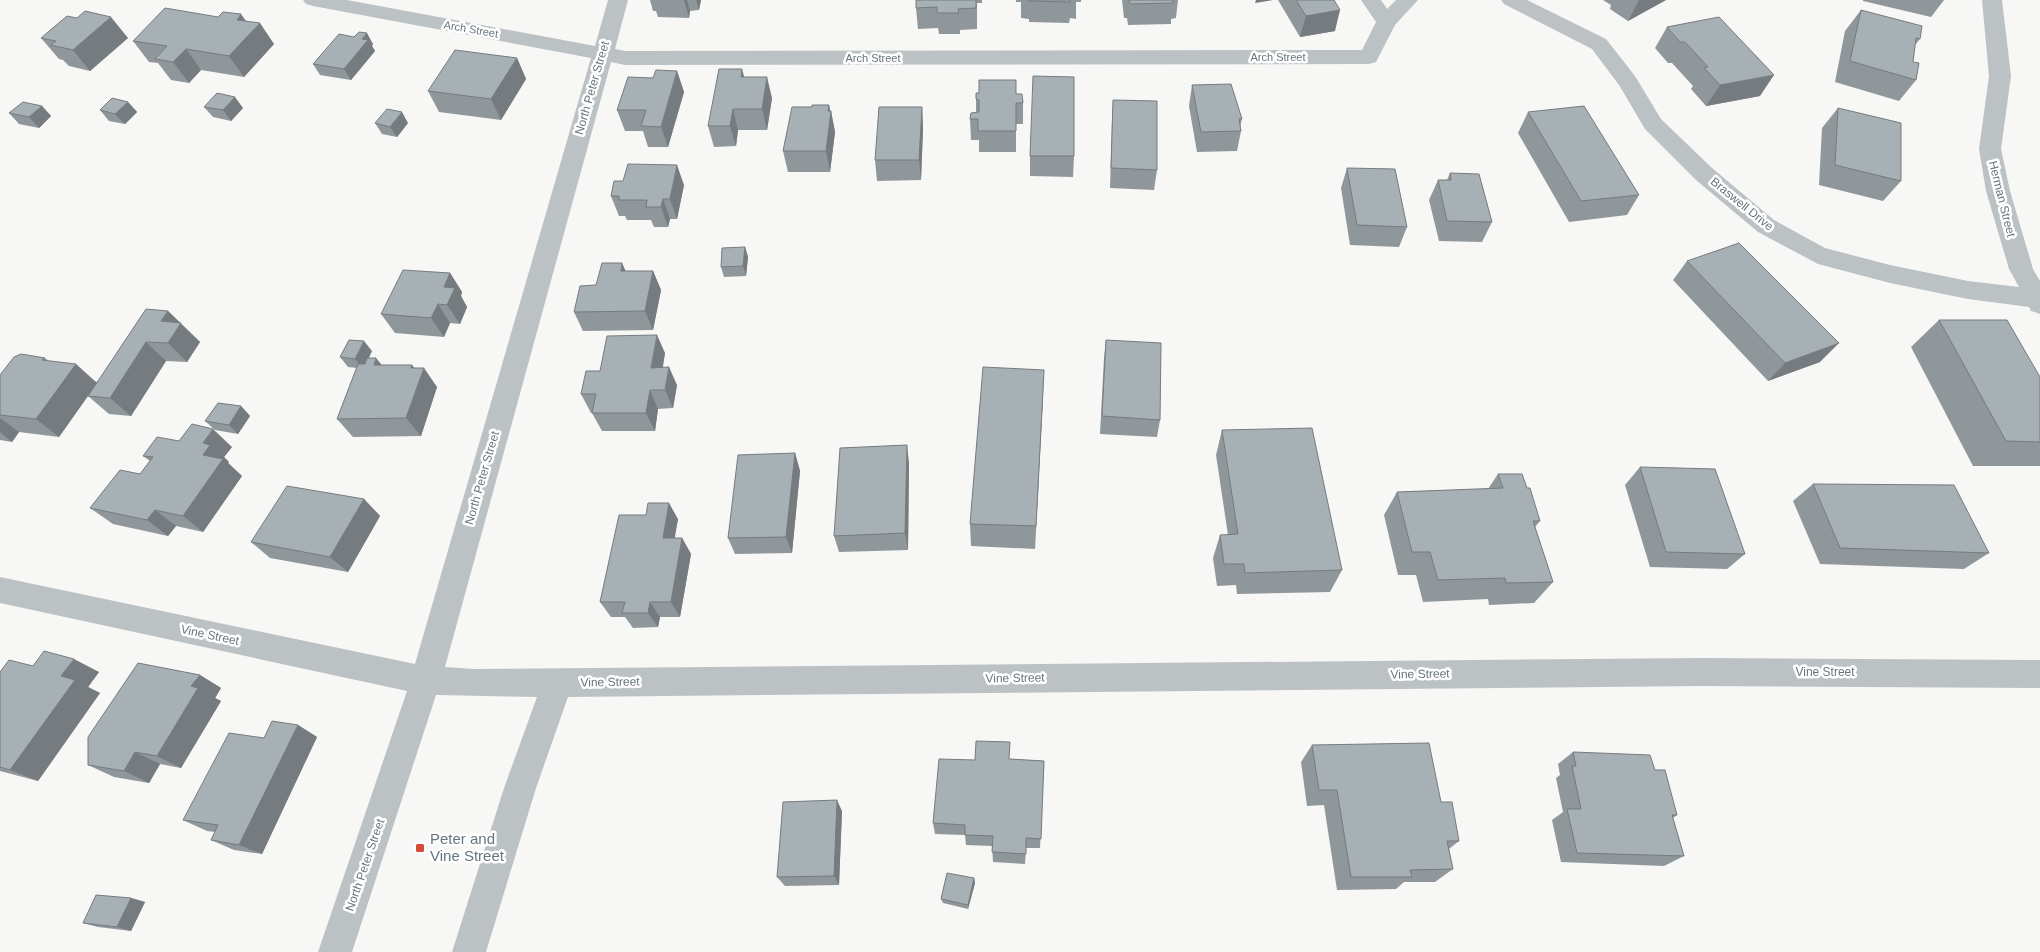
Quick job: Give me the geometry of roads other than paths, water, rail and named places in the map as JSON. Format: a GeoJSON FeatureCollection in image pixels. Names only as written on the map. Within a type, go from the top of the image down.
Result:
{"type":"FeatureCollection","features":[{"type":"Feature","properties":{"kind":"street","name":"Arch Street"},"geometry":{"type":"LineString","coordinates":[[312,0],[602,52],[625,58],[1369,57],[1386,22],[1408,0]]}},
{"type":"Feature","properties":{"kind":"street","name":"North Peter Street"},"geometry":{"type":"LineString","coordinates":[[335,952],[426,680],[618,0]]}},
{"type":"Feature","properties":{"kind":"street"},"geometry":{"type":"LineString","coordinates":[[1371,0],[1386,22]]}},
{"type":"Feature","properties":{"kind":"street","name":"Braswell Drive"},"geometry":{"type":"LineString","coordinates":[[1511,0],[1599,44],[1627,80],[1653,124],[1704,174],[1766,226],[1818,255],[1890,274],[2038,302]]}},
{"type":"Feature","properties":{"kind":"street","name":"Herman Street"},"geometry":{"type":"LineString","coordinates":[[1992,0],[2000,76],[1990,149],[1998,191],[2021,269],[2038,302]]}},
{"type":"Feature","properties":{"kind":"street","name":"Vine Street"},"geometry":{"type":"LineString","coordinates":[[0,590],[426,680],[474,683],[1703,672],[2040,674]]}},
{"type":"Feature","properties":{"kind":"street"},"geometry":{"type":"LineString","coordinates":[[469,952],[520,788],[557,683]]}},
{"type":"Feature","properties":{"kind":"place","name":"Peter and Vine Street"},"geometry":{"type":"Point","coordinates":[420,848]}}]}
